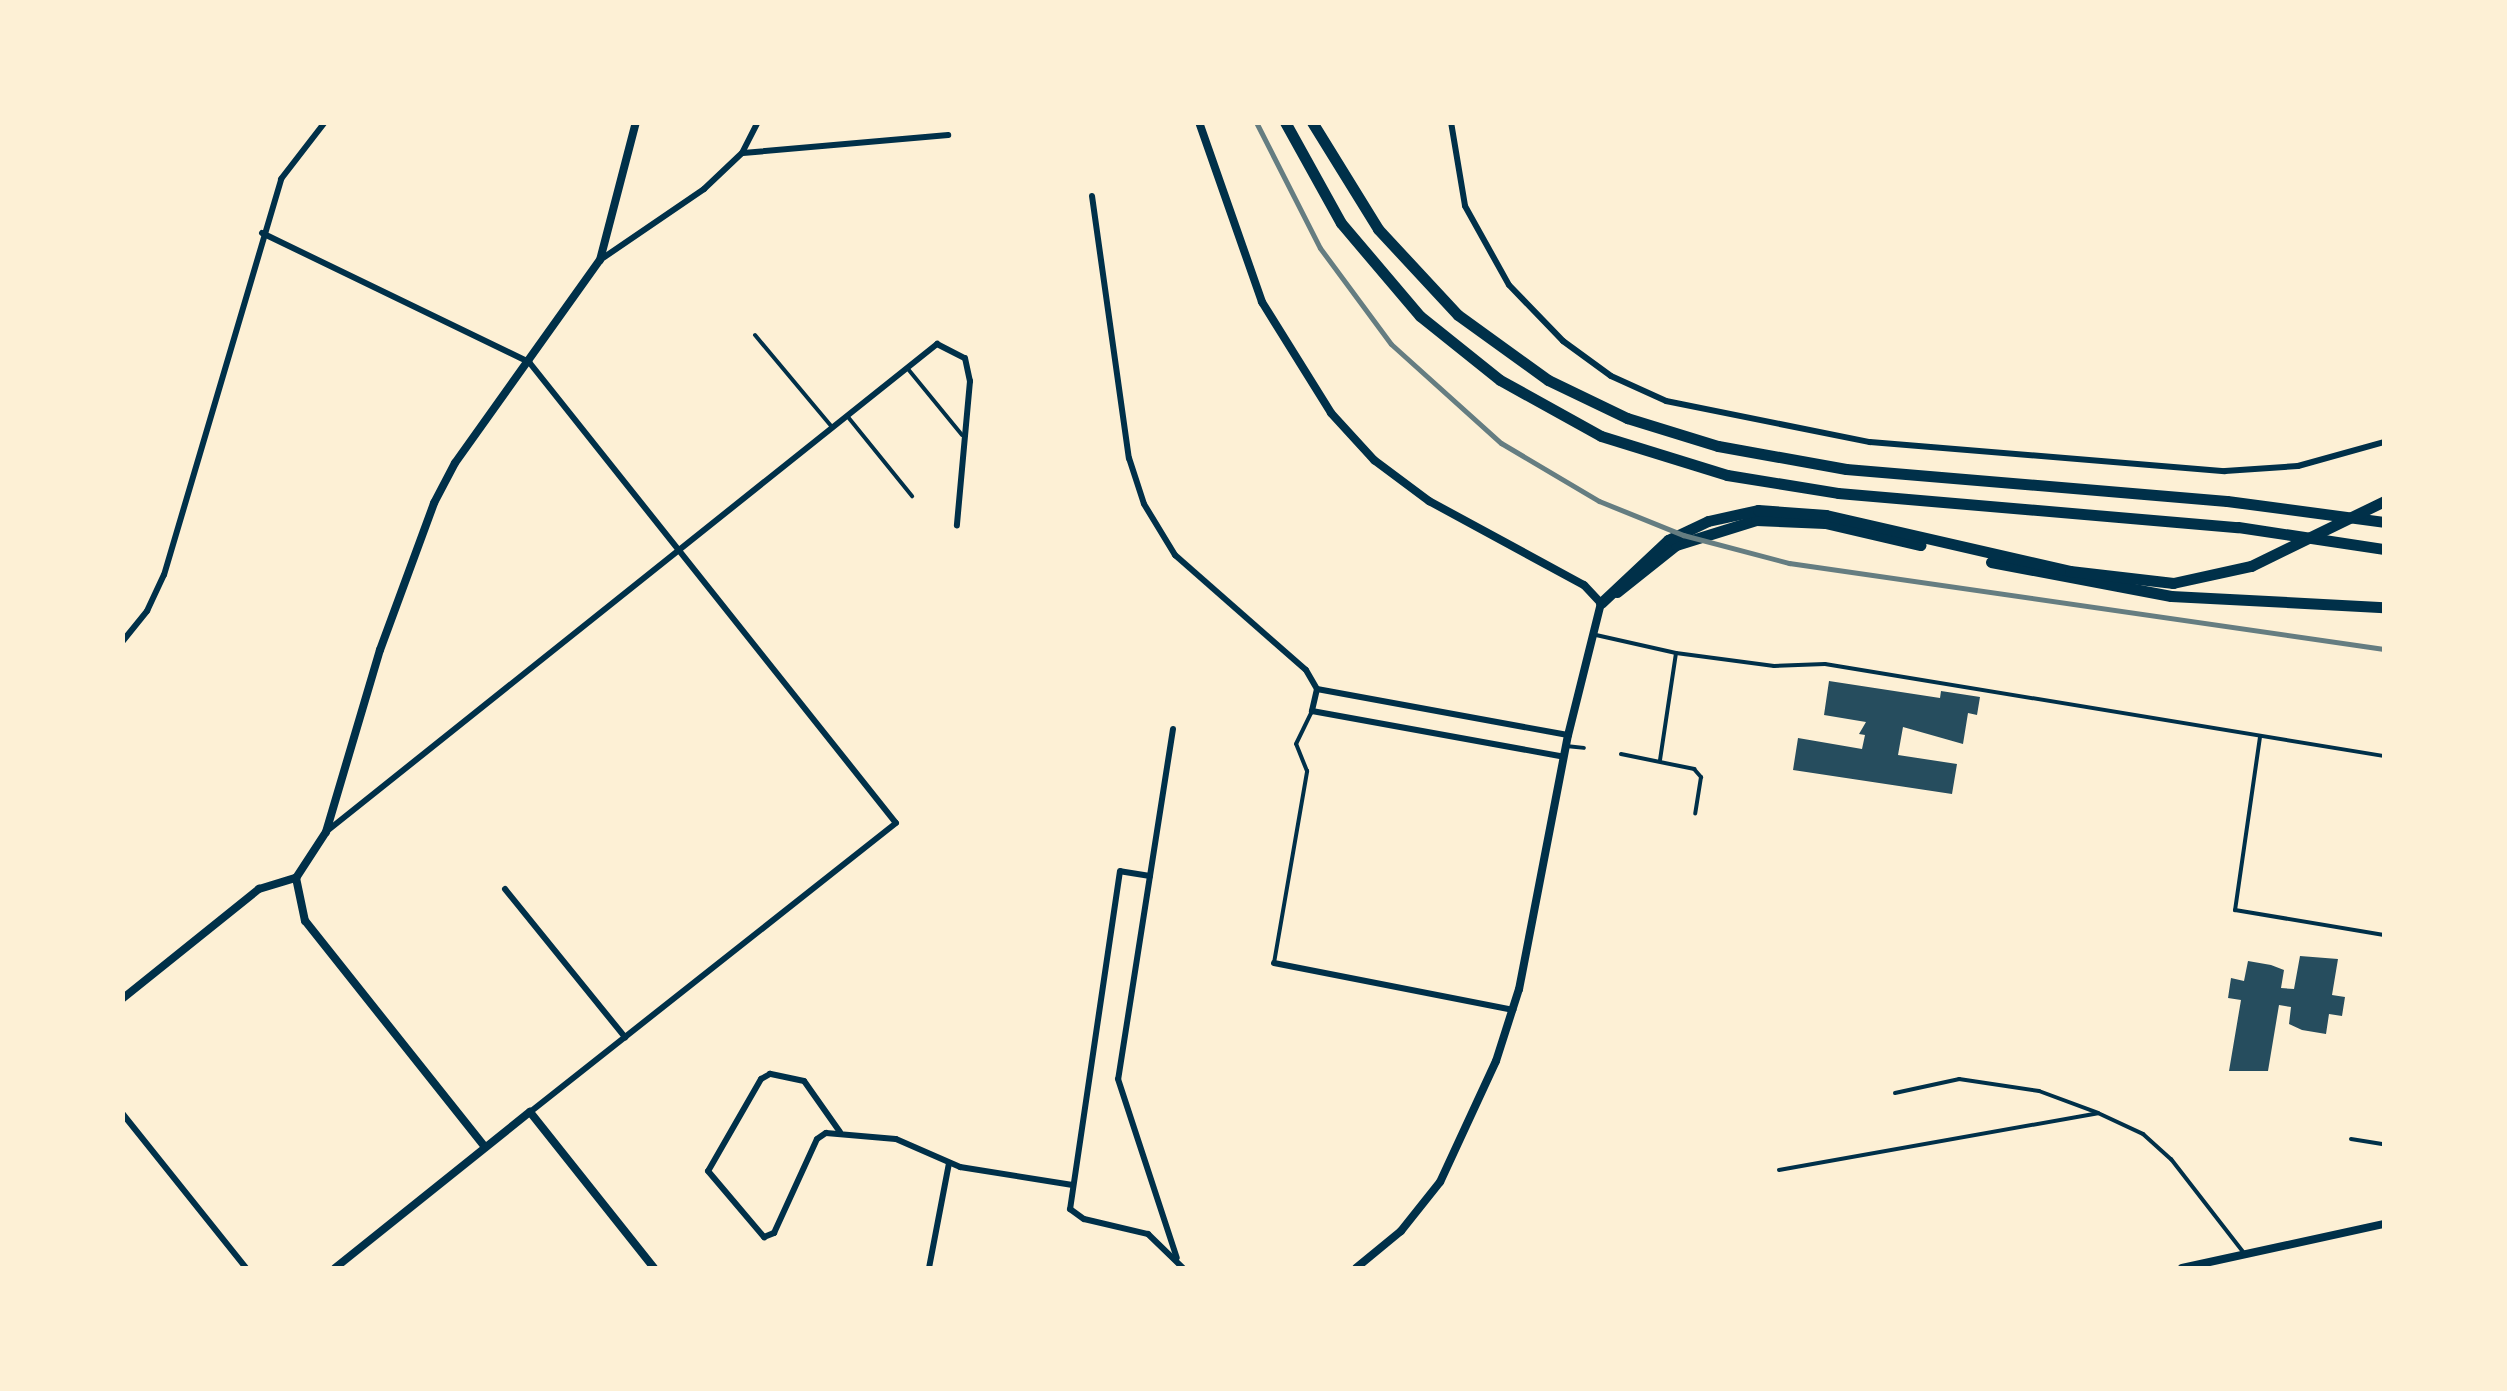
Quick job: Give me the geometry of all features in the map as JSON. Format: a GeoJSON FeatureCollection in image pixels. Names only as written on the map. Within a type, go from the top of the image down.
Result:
{"type":"FeatureCollection","features":[{"type":"Feature","properties":{"kind":"highway"},"geometry":{"type":"LineString","coordinates":[[1284,122],[1341,223],[1420,316],[1500,380],[1600,436],[1727,475],[1838,494],[2238,527],[2384,549]]}},
{"type":"Feature","properties":{"kind":"highway"},"geometry":{"type":"LineString","coordinates":[[1312,122],[1354,196],[1430,288],[1516,359],[1627,418],[1718,446],[1846,469],[2279,506],[2384,522]]}},
{"type":"Feature","properties":{"kind":"highway"},"geometry":{"type":"LineString","coordinates":[[1602,603],[1668,540],[1708,521],[1758,510],[1826,515],[2070,572],[2173,583],[2252,566],[2384,502]]}},
{"type":"Feature","properties":{"kind":"highway"},"geometry":{"type":"LineString","coordinates":[[1602,603],[1660,557],[1705,532],[1782,519],[2120,589],[2384,606]]}},
{"type":"Feature","properties":{"kind":"street"},"geometry":{"type":"LineString","coordinates":[[122,642],[148,611],[164,575],[262,233],[288,167],[324,122]]}},
{"type":"Feature","properties":{"kind":"street"},"geometry":{"type":"LineString","coordinates":[[122,999],[259,890],[296,878],[326,832],[392,616],[434,503],[600,260],[636,122]]}},
{"type":"Feature","properties":{"kind":"street"},"geometry":{"type":"LineString","coordinates":[[600,260],[704,189],[742,153],[758,122]]}},
{"type":"Feature","properties":{"kind":"street"},"geometry":{"type":"LineString","coordinates":[[1200,122],[1262,302],[1331,413],[1374,460],[1428,501],[1584,584],[1602,603],[1567,741],[1512,1010],[1486,1086],[1440,1182],[1401,1231],[1356,1268]]}},
{"type":"Feature","properties":{"kind":"street"},"geometry":{"type":"LineString","coordinates":[[1452,122],[1465,206],[1509,285],[1563,340],[1611,376],[1666,401],[1870,442],[2225,471],[2298,466],[2384,442]]}},
{"type":"Feature","properties":{"kind":"street"},"geometry":{"type":"LineString","coordinates":[[742,153],[948,135]]}},
{"type":"Feature","properties":{"kind":"street"},"geometry":{"type":"LineString","coordinates":[[1092,196],[1116,389],[1144,504],[1176,555],[1306,670],[1316,689],[1312,711],[1564,757]]}},
{"type":"Feature","properties":{"kind":"street"},"geometry":{"type":"LineString","coordinates":[[262,233],[529,362],[896,823],[335,1268]]}},
{"type":"Feature","properties":{"kind":"street"},"geometry":{"type":"LineString","coordinates":[[326,832],[937,344],[964,358],[970,382],[957,525]]}},
{"type":"Feature","properties":{"kind":"street"},"geometry":{"type":"LineString","coordinates":[[1316,689],[1567,741]]}},
{"type":"Feature","properties":{"kind":"street"},"geometry":{"type":"LineString","coordinates":[[1172,729],[1118,1079],[1183,1268]]}},
{"type":"Feature","properties":{"kind":"street"},"geometry":{"type":"LineString","coordinates":[[1150,876],[1120,871],[1073,1184],[1075,1216],[1148,1234],[1177,1258]]}},
{"type":"Feature","properties":{"kind":"street"},"geometry":{"type":"LineString","coordinates":[[296,878],[305,921],[485,1147]]}},
{"type":"Feature","properties":{"kind":"street"},"geometry":{"type":"LineString","coordinates":[[505,889],[625,1037]]}},
{"type":"Feature","properties":{"kind":"street"},"geometry":{"type":"LineString","coordinates":[[1274,964],[1512,1010]]}},
{"type":"Feature","properties":{"kind":"street"},"geometry":{"type":"LineString","coordinates":[[840,1132],[804,1081],[770,1074],[761,1079],[708,1171],[764,1237],[774,1232],[817,1140],[840,1132],[906,1142],[949,1163],[1073,1184]]}},
{"type":"Feature","properties":{"kind":"street"},"geometry":{"type":"LineString","coordinates":[[530,1112],[654,1268]]}},
{"type":"Feature","properties":{"kind":"street"},"geometry":{"type":"LineString","coordinates":[[122,1114],[246,1268]]}},
{"type":"Feature","properties":{"kind":"street"},"geometry":{"type":"LineString","coordinates":[[930,1268],[949,1163]]}},
{"type":"Feature","properties":{"kind":"street"},"geometry":{"type":"LineString","coordinates":[[2182,1268],[2384,1224]]}},
{"type":"Feature","properties":{"kind":"lane"},"geometry":{"type":"LineString","coordinates":[[755,335],[834,429]]}},
{"type":"Feature","properties":{"kind":"lane"},"geometry":{"type":"LineString","coordinates":[[908,369],[965,437]]}},
{"type":"Feature","properties":{"kind":"lane"},"geometry":{"type":"LineString","coordinates":[[848,417],[912,496]]}},
{"type":"Feature","properties":{"kind":"lane"},"geometry":{"type":"LineString","coordinates":[[1596,634],[1676,653],[1774,666],[1825,664],[2384,756]]}},
{"type":"Feature","properties":{"kind":"lane"},"geometry":{"type":"LineString","coordinates":[[1660,760],[1676,653]]}},
{"type":"Feature","properties":{"kind":"lane"},"geometry":{"type":"LineString","coordinates":[[1274,964],[1307,770],[1296,744],[1312,711]]}},
{"type":"Feature","properties":{"kind":"lane"},"geometry":{"type":"LineString","coordinates":[[2260,735],[2235,910],[2384,934]]}},
{"type":"Feature","properties":{"kind":"lane"},"geometry":{"type":"LineString","coordinates":[[1567,741],[1584,748]]}},
{"type":"Feature","properties":{"kind":"lane"},"geometry":{"type":"LineString","coordinates":[[1621,754],[1660,760],[1699,773],[1696,814]]}},
{"type":"Feature","properties":{"kind":"lane"},"geometry":{"type":"LineString","coordinates":[[1895,1092],[1959,1079],[2039,1091],[2098,1113],[2143,1134],[2171,1159],[2244,1253]]}},
{"type":"Feature","properties":{"kind":"lane"},"geometry":{"type":"LineString","coordinates":[[1779,1170],[2098,1113]]}},
{"type":"Feature","properties":{"kind":"lane"},"geometry":{"type":"LineString","coordinates":[[2351,1139],[2384,1144]]}},
{"type":"Feature","properties":{"kind":"building"},"geometry":{"type":"Polygon","coordinates":[[[1829,681],[1940,698],[1941,691],[1980,697],[1977,715],[1968,713],[1963,744],[1903,727],[1898,755],[1957,764],[1952,794],[1793,770],[1798,738],[1862,749],[1865,735],[1859,734],[1866,722],[1824,715],[1829,681]]]}},
{"type":"Feature","properties":{"kind":"building"},"geometry":{"type":"Polygon","coordinates":[[[2300,956],[2338,959],[2332,995],[2345,997],[2342,1016],[2329,1014],[2326,1034],[2302,1030],[2289,1024],[2291,1007],[2279,1005],[2268,1071],[2229,1071],[2241,1000],[2228,998],[2231,978],[2244,981],[2248,961],[2271,965],[2284,970],[2281,988],[2294,989],[2300,956]]]}},
{"type":"Feature","properties":{"kind":"railway"},"geometry":{"type":"LineString","coordinates":[[1256,122],[1320,248],[1391,344],[1501,443],[1599,501],[1683,535],[1789,563],[2384,649]]}}]}
